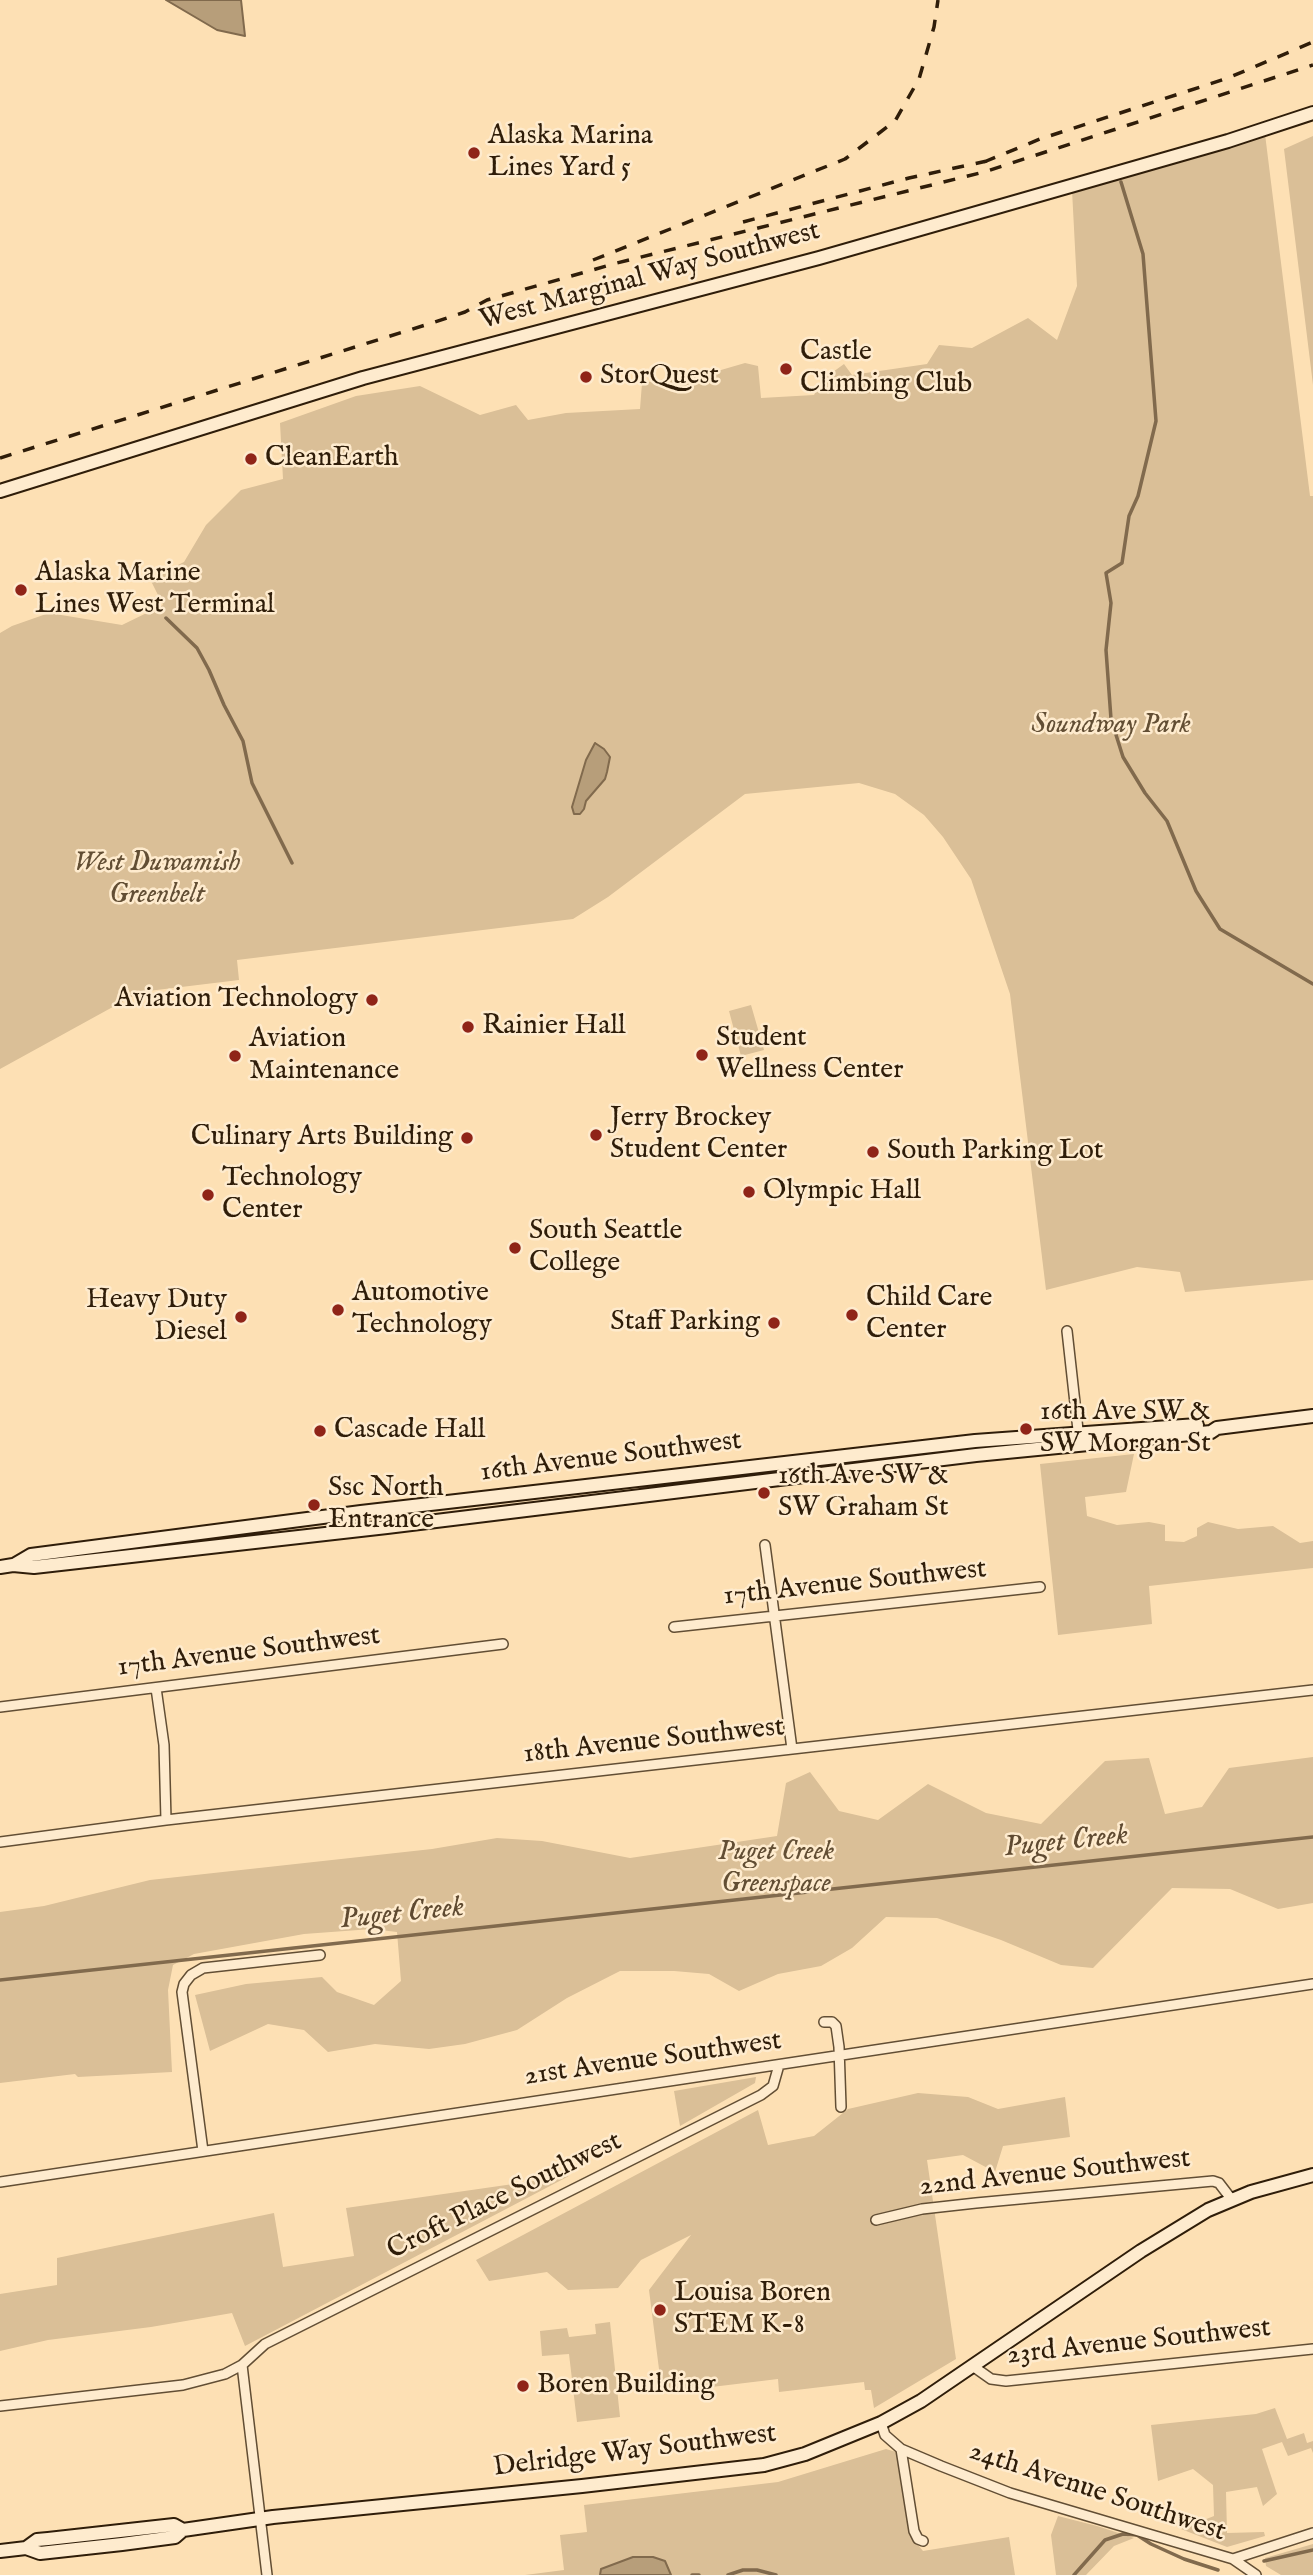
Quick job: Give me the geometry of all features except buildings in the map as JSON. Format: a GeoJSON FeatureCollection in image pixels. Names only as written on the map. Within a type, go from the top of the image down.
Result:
{"type":"FeatureCollection","features":[{"type":"Feature","properties":{"kind":"main road","name":"West Marginal Way Southwest"},"geometry":{"type":"LineString","coordinates":[[0,491],[363,378],[819,258],[1228,141],[1313,113]]}},
{"type":"Feature","properties":{"kind":"main road","name":"16th Avenue Southwest"},"geometry":{"type":"LineString","coordinates":[[7,1566],[34,1567],[1079,1439],[1211,1432],[1217,1428],[1313,1416]]}},
{"type":"Feature","properties":{"kind":"main road","name":"Delridge Way Southwest"},"geometry":{"type":"LineString","coordinates":[[0,2551],[26,2548],[40,2553],[175,2537],[184,2530],[764,2465],[805,2454],[881,2423],[921,2401],[1162,2237],[1232,2200],[1313,2175]]}},
{"type":"Feature","properties":{"kind":"street"},"geometry":{"type":"LineString","coordinates":[[1067,1331],[1079,1439]]}},
{"type":"Feature","properties":{"kind":"street"},"geometry":{"type":"LineString","coordinates":[[765,1545],[792,1749]]}},
{"type":"Feature","properties":{"kind":"street","name":"17th Avenue Southwest"},"geometry":{"type":"LineString","coordinates":[[674,1626],[1040,1587]]}},
{"type":"Feature","properties":{"kind":"street","name":"17th Avenue Southwest"},"geometry":{"type":"LineString","coordinates":[[0,1707],[503,1644]]}},
{"type":"Feature","properties":{"kind":"street"},"geometry":{"type":"LineString","coordinates":[[156,1688],[164,1745],[166,1820]]}},
{"type":"Feature","properties":{"kind":"street","name":"18th Avenue Southwest"},"geometry":{"type":"LineString","coordinates":[[0,1842],[166,1820],[1313,1690]]}},
{"type":"Feature","properties":{"kind":"street"},"geometry":{"type":"LineString","coordinates":[[203,2151],[182,1992],[184,1984],[191,1975],[203,1968],[320,1955]]}},
{"type":"Feature","properties":{"kind":"street","name":"21st Avenue Southwest"},"geometry":{"type":"LineString","coordinates":[[0,2182],[1313,1984]]}},
{"type":"Feature","properties":{"kind":"street"},"geometry":{"type":"LineString","coordinates":[[824,2022],[832,2022],[836,2026],[840,2055],[841,2107]]}},
{"type":"Feature","properties":{"kind":"street","name":"Croft Place Southwest"},"geometry":{"type":"LineString","coordinates":[[242,2365],[265,2344],[761,2095],[773,2086],[779,2065]]}},
{"type":"Feature","properties":{"kind":"street","name":"22nd Avenue Southwest"},"geometry":{"type":"LineString","coordinates":[[876,2220],[922,2209],[1213,2181],[1219,2183],[1232,2200]]}},
{"type":"Feature","properties":{"kind":"street","name":"23rd Avenue Southwest"},"geometry":{"type":"LineString","coordinates":[[974,2367],[991,2379],[1006,2381],[1313,2349]]}},
{"type":"Feature","properties":{"kind":"street"},"geometry":{"type":"LineString","coordinates":[[0,2406],[183,2385],[213,2378],[242,2365],[267,2575]]}},
{"type":"Feature","properties":{"kind":"street"},"geometry":{"type":"LineString","coordinates":[[881,2423],[885,2435],[901,2449],[914,2531],[918,2539],[923,2541]]}},
{"type":"Feature","properties":{"kind":"street","name":"24th Avenue Southwest"},"geometry":{"type":"LineString","coordinates":[[901,2449],[1010,2493],[1233,2559],[1313,2533]]}},
{"type":"Feature","properties":{"kind":"street"},"geometry":{"type":"LineString","coordinates":[[1233,2559],[1256,2575]]}},
{"type":"Feature","properties":{"kind":"green space"},"geometry":{"type":"Polygon","coordinates":[[[1265,134],[1310,496],[1313,496],[1313,1280],[1185,1292],[1180,1272],[1137,1267],[1046,1290],[1010,994],[971,879],[943,837],[924,815],[895,794],[859,783],[745,794],[608,897],[573,919],[237,960],[239,980],[140,992],[0,1069],[0,633],[49,613],[122,625],[163,605],[150,579],[184,562],[206,525],[241,490],[283,479],[280,423],[356,396],[420,386],[480,415],[516,405],[528,420],[566,413],[640,409],[642,383],[721,370],[745,363],[758,366],[761,398],[814,395],[822,380],[844,364],[852,375],[927,364],[939,345],[972,348],[1028,318],[1057,340],[1077,286],[1072,190],[1265,134]]]}},
{"type":"Feature","properties":{"kind":"green space"},"geometry":{"type":"Polygon","coordinates":[[[1313,136],[1313,385],[1284,149],[1313,136]]]}},
{"type":"Feature","properties":{"kind":"green space"},"geometry":{"type":"Polygon","coordinates":[[[751,1005],[764,1050],[741,1056],[729,1011],[751,1005]]]}},
{"type":"Feature","properties":{"kind":"green space"},"geometry":{"type":"Polygon","coordinates":[[[1134,1454],[1126,1492],[1085,1497],[1087,1516],[1117,1525],[1149,1522],[1165,1525],[1165,1541],[1184,1542],[1197,1536],[1197,1528],[1208,1522],[1238,1529],[1273,1526],[1300,1543],[1313,1541],[1313,1568],[1149,1586],[1152,1624],[1058,1635],[1040,1464],[1134,1454]]]}},
{"type":"Feature","properties":{"kind":"green space","name":"Puget Creek Greenspace"},"geometry":{"type":"Polygon","coordinates":[[[1313,1757],[1313,1903],[1278,1909],[1230,1889],[1172,1888],[1093,1968],[1061,1965],[1001,1940],[937,1918],[886,1917],[852,1948],[821,1966],[778,1974],[739,1991],[709,1974],[620,1971],[567,1998],[517,2030],[465,2044],[429,2049],[375,2044],[328,2052],[304,2030],[268,2024],[210,2051],[195,1995],[246,1984],[322,1977],[337,1992],[374,2005],[401,1981],[397,1932],[372,1929],[304,1934],[194,1954],[173,1965],[168,1990],[172,2072],[78,2077],[75,2074],[0,2083],[0,1912],[44,1906],[150,1880],[432,1849],[497,1838],[542,1841],[630,1858],[777,1836],[786,1783],[810,1772],[839,1811],[878,1820],[928,1784],[986,1813],[1041,1824],[1105,1761],[1149,1758],[1165,1814],[1202,1807],[1229,1768],[1313,1757]]]}},
{"type":"Feature","properties":{"kind":"green space"},"geometry":{"type":"Polygon","coordinates":[[[756,2077],[755,2083],[680,2126],[674,2091],[756,2077]]]}},
{"type":"Feature","properties":{"kind":"green space"},"geometry":{"type":"Polygon","coordinates":[[[918,2093],[968,2097],[998,2109],[1065,2097],[1070,2137],[1003,2146],[995,2172],[963,2155],[927,2160],[956,2359],[874,2408],[871,2390],[865,2390],[864,2382],[779,2392],[778,2379],[662,2393],[649,2290],[691,2235],[641,2260],[618,2288],[568,2290],[547,2272],[489,2281],[476,2260],[758,2110],[768,2145],[814,2136],[848,2109],[918,2093]]]}},
{"type":"Feature","properties":{"kind":"green space"},"geometry":{"type":"Polygon","coordinates":[[[569,2176],[245,2346],[232,2313],[48,2340],[0,2351],[0,2294],[57,2285],[57,2258],[274,2213],[283,2267],[354,2256],[346,2208],[569,2176]]]}},
{"type":"Feature","properties":{"kind":"green space"},"geometry":{"type":"Polygon","coordinates":[[[610,2322],[620,2417],[577,2422],[569,2354],[542,2356],[540,2331],[567,2328],[569,2337],[596,2334],[595,2324],[610,2322]]]}},
{"type":"Feature","properties":{"kind":"green space"},"geometry":{"type":"Polygon","coordinates":[[[1275,2408],[1287,2439],[1304,2433],[1307,2443],[1313,2441],[1313,2453],[1311,2448],[1288,2456],[1282,2442],[1262,2449],[1277,2494],[1263,2506],[1257,2487],[1226,2492],[1227,2533],[1264,2532],[1265,2536],[1227,2547],[1181,2529],[1214,2516],[1213,2485],[1193,2469],[1158,2481],[1151,2425],[1256,2414],[1275,2408]]]}},
{"type":"Feature","properties":{"kind":"green space"},"geometry":{"type":"Polygon","coordinates":[[[886,2449],[896,2452],[909,2534],[923,2551],[1009,2537],[1015,2575],[525,2575],[564,2570],[560,2535],[587,2532],[584,2505],[778,2482],[886,2449]]]}},
{"type":"Feature","properties":{"kind":"green space"},"geometry":{"type":"Polygon","coordinates":[[[1058,2516],[1134,2538],[1114,2546],[1086,2575],[1056,2575],[1051,2535],[1058,2516]]]}},
{"type":"Feature","properties":{"kind":"green space"},"geometry":{"type":"Polygon","coordinates":[[[1313,2544],[1313,2575],[1281,2575],[1266,2566],[1265,2558],[1313,2544]]]}},
{"type":"Feature","properties":{"kind":"shaded area"},"geometry":{"type":"Polygon","coordinates":[[[166,0],[241,0],[245,36],[217,30],[166,0]]]}},
{"type":"Feature","properties":{"kind":"shaded area"},"geometry":{"type":"Polygon","coordinates":[[[595,743],[610,757],[605,779],[586,801],[580,814],[574,814],[572,807],[586,760],[595,743]]]}},
{"type":"Feature","properties":{"kind":"shaded area"},"geometry":{"type":"Polygon","coordinates":[[[633,2557],[653,2557],[665,2561],[671,2575],[600,2575],[601,2569],[633,2557]]]}},
{"type":"Feature","properties":{"kind":"waterway"},"geometry":{"type":"LineString","coordinates":[[1121,182],[1143,254],[1156,421],[1138,496],[1129,516],[1122,563],[1106,573],[1111,603],[1106,650],[1111,719],[1123,757],[1145,793],[1167,821],[1196,891],[1220,929],[1313,984]]}},
{"type":"Feature","properties":{"kind":"waterway"},"geometry":{"type":"LineString","coordinates":[[166,618],[197,648],[209,670],[243,741],[252,783],[292,863]]}},
{"type":"Feature","properties":{"kind":"waterway","name":"Puget Creek"},"geometry":{"type":"LineString","coordinates":[[823,1890],[1313,1837]]}},
{"type":"Feature","properties":{"kind":"waterway","name":"Puget Creek"},"geometry":{"type":"LineString","coordinates":[[0,1980],[808,1892]]}},
{"type":"Feature","properties":{"kind":"waterway"},"geometry":{"type":"LineString","coordinates":[[1074,2575],[1105,2540],[1123,2534],[1137,2535],[1184,2559],[1218,2570]]}},
{"type":"Feature","properties":{"kind":"waterway"},"geometry":{"type":"LineString","coordinates":[[1264,2561],[1313,2550]]}},
{"type":"Feature","properties":{"kind":"waterway"},"geometry":{"type":"LineString","coordinates":[[728,2575],[743,2570],[776,2575]]}},
{"type":"Feature","properties":{"kind":"waterway"},"geometry":{"type":"LineString","coordinates":[[692,2575],[699,2575]]}},
{"type":"Feature","properties":{"kind":"railway"},"geometry":{"type":"LineString","coordinates":[[593,260],[845,159],[895,121],[919,79],[934,27],[938,0]]}},
{"type":"Feature","properties":{"kind":"railway"},"geometry":{"type":"LineString","coordinates":[[984,162],[1040,139],[1228,78],[1313,42]]}},
{"type":"Feature","properties":{"kind":"railway"},"geometry":{"type":"LineString","coordinates":[[0,458],[435,322],[465,312],[487,300],[617,263],[984,172],[1313,65]]}},
{"type":"Feature","properties":{"kind":"railway"},"geometry":{"type":"LineString","coordinates":[[743,222],[909,178],[987,161]]}},
{"type":"Feature","properties":{"kind":"place","name":"Alaska Marina Lines Yard 5"},"geometry":{"type":"Point","coordinates":[474,153]}},
{"type":"Feature","properties":{"kind":"place","name":"Castle Climbing Club"},"geometry":{"type":"Point","coordinates":[786,369]}},
{"type":"Feature","properties":{"kind":"place","name":"StorQuest"},"geometry":{"type":"Point","coordinates":[586,377]}},
{"type":"Feature","properties":{"kind":"place","name":"CleanEarth"},"geometry":{"type":"Point","coordinates":[251,459]}},
{"type":"Feature","properties":{"kind":"place","name":"Alaska Marine Lines West Terminal"},"geometry":{"type":"Point","coordinates":[21,590]}},
{"type":"Feature","properties":{"kind":"place","name":"Aviation Technology"},"geometry":{"type":"Point","coordinates":[372,1000]}},
{"type":"Feature","properties":{"kind":"place","name":"Rainier Hall"},"geometry":{"type":"Point","coordinates":[468,1027]}},
{"type":"Feature","properties":{"kind":"place","name":"Student Wellness Center"},"geometry":{"type":"Point","coordinates":[702,1055]}},
{"type":"Feature","properties":{"kind":"place","name":"Aviation Maintenance"},"geometry":{"type":"Point","coordinates":[235,1056]}},
{"type":"Feature","properties":{"kind":"place","name":"Jerry Brockey Student Center"},"geometry":{"type":"Point","coordinates":[596,1135]}},
{"type":"Feature","properties":{"kind":"place","name":"Culinary Arts Building"},"geometry":{"type":"Point","coordinates":[467,1138]}},
{"type":"Feature","properties":{"kind":"place","name":"South Parking Lot"},"geometry":{"type":"Point","coordinates":[873,1152]}},
{"type":"Feature","properties":{"kind":"place","name":"Olympic Hall"},"geometry":{"type":"Point","coordinates":[749,1192]}},
{"type":"Feature","properties":{"kind":"place","name":"Technology Center"},"geometry":{"type":"Point","coordinates":[208,1195]}},
{"type":"Feature","properties":{"kind":"place","name":"South Seattle College"},"geometry":{"type":"Point","coordinates":[515,1248]}},
{"type":"Feature","properties":{"kind":"place","name":"Automotive Technology"},"geometry":{"type":"Point","coordinates":[338,1310]}},
{"type":"Feature","properties":{"kind":"place","name":"Child Care Center"},"geometry":{"type":"Point","coordinates":[852,1315]}},
{"type":"Feature","properties":{"kind":"place","name":"Heavy Duty Diesel"},"geometry":{"type":"Point","coordinates":[241,1317]}},
{"type":"Feature","properties":{"kind":"place","name":"Staff Parking"},"geometry":{"type":"Point","coordinates":[774,1323]}},
{"type":"Feature","properties":{"kind":"place","name":"16th Ave SW & SW Morgan St"},"geometry":{"type":"Point","coordinates":[1026,1429]}},
{"type":"Feature","properties":{"kind":"place","name":"Cascade Hall"},"geometry":{"type":"Point","coordinates":[320,1431]}},
{"type":"Feature","properties":{"kind":"place","name":"16th Ave SW & SW Graham St"},"geometry":{"type":"Point","coordinates":[764,1493]}},
{"type":"Feature","properties":{"kind":"place","name":"Ssc North Entrance"},"geometry":{"type":"Point","coordinates":[314,1505]}},
{"type":"Feature","properties":{"kind":"place","name":"Louisa Boren STEM K-8"},"geometry":{"type":"Point","coordinates":[660,2310]}},
{"type":"Feature","properties":{"kind":"place","name":"Boren Building"},"geometry":{"type":"Point","coordinates":[523,2386]}},
{"type":"Feature","properties":{"kind":"park label","name":"Soundway Park"},"geometry":{"type":"Point","coordinates":[1111,726]}},
{"type":"Feature","properties":{"kind":"park label","name":"West Duwamish Greenbelt"},"geometry":{"type":"Point","coordinates":[157,880]}}]}
